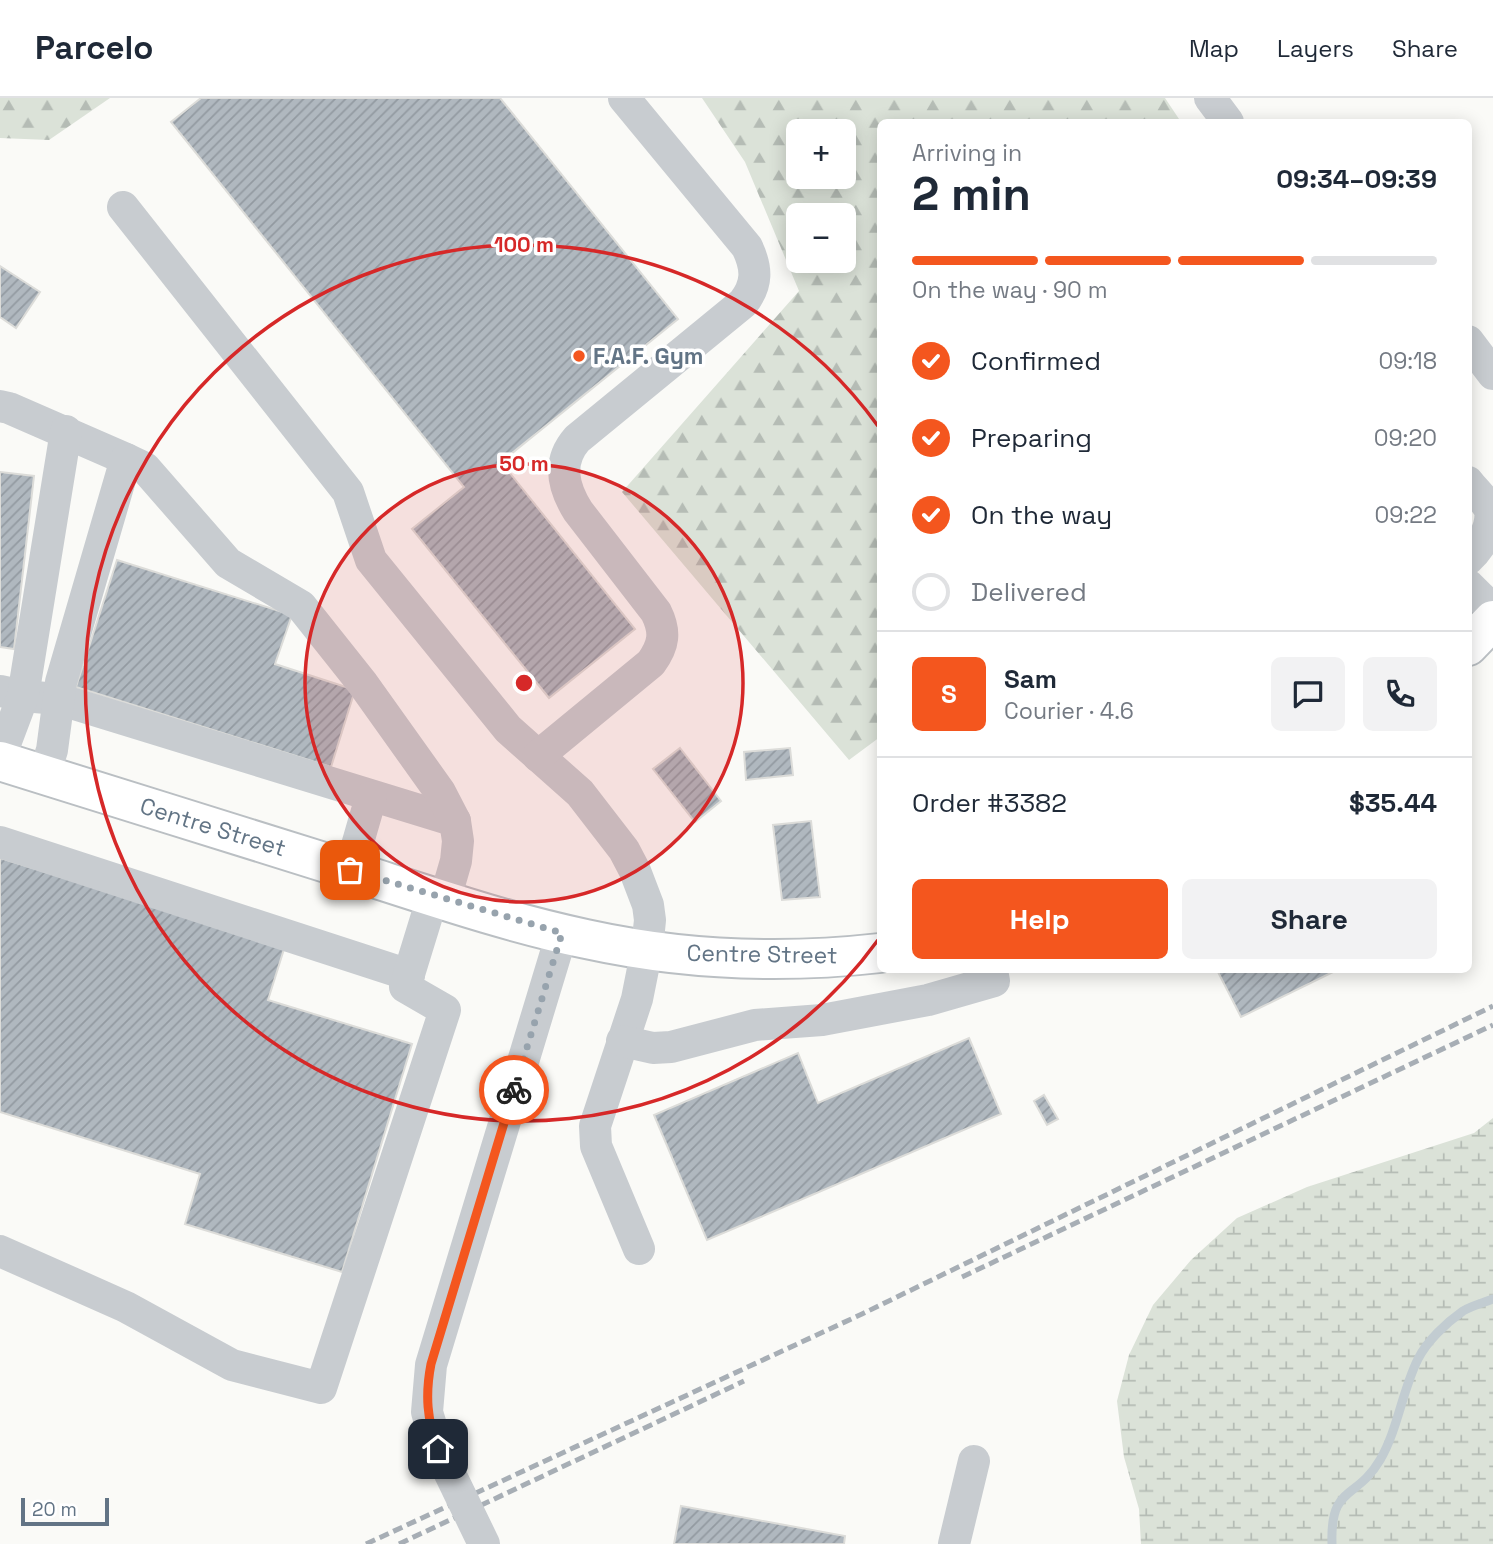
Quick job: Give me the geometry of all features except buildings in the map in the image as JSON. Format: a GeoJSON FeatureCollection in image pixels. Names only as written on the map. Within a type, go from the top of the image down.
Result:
{"type":"FeatureCollection","features":[{"type":"Feature","properties":{"kind":"main road"},"geometry":{"type":"LineString","coordinates":[[1472,642],[1493,620]]}},
{"type":"Feature","properties":{"kind":"main road","name":"Centre Street"},"geometry":{"type":"LineString","coordinates":[[0,759],[350,870],[562,933],[647,949],[732,957],[812,958],[877,953]]}},
{"type":"Feature","properties":{"kind":"street"},"geometry":{"type":"LineString","coordinates":[[538,756],[651,663],[664,638],[663,625],[656,612],[568,496],[563,467],[566,455],[577,439],[743,303],[752,291],[756,276],[754,260],[747,247],[624,98]]}},
{"type":"Feature","properties":{"kind":"street"},"geometry":{"type":"LineString","coordinates":[[1210,98],[1226,119]]}},
{"type":"Feature","properties":{"kind":"street"},"geometry":{"type":"LineString","coordinates":[[123,206],[348,492],[371,560],[508,729],[580,793],[624,850],[644,890],[650,920],[637,999],[594,1136],[639,1249]]}},
{"type":"Feature","properties":{"kind":"street"},"geometry":{"type":"LineString","coordinates":[[1472,346],[1493,374]]}},
{"type":"Feature","properties":{"kind":"street"},"geometry":{"type":"LineString","coordinates":[[0,406],[66,431],[145,468],[228,563],[302,606],[363,684],[449,806],[458,841],[456,861],[439,897],[405,987],[445,1010],[321,1388],[232,1365],[127,1307],[0,1251]]}},
{"type":"Feature","properties":{"kind":"street"},"geometry":{"type":"LineString","coordinates":[[0,759],[11,693],[66,431]]}},
{"type":"Feature","properties":{"kind":"street"},"geometry":{"type":"LineString","coordinates":[[44,775],[52,750],[61,682],[126,459]]}},
{"type":"Feature","properties":{"kind":"street"},"geometry":{"type":"LineString","coordinates":[[1472,487],[1491,511],[1492,523],[1480,549],[1472,556]]}},
{"type":"Feature","properties":{"kind":"street"},"geometry":{"type":"LineString","coordinates":[[1472,589],[1493,610]]}},
{"type":"Feature","properties":{"kind":"street"},"geometry":{"type":"LineString","coordinates":[[11,693],[58,699],[455,821]]}},
{"type":"Feature","properties":{"kind":"street"},"geometry":{"type":"LineString","coordinates":[[350,870],[371,797]]}},
{"type":"Feature","properties":{"kind":"street"},"geometry":{"type":"LineString","coordinates":[[0,842],[409,975]]}},
{"type":"Feature","properties":{"kind":"street"},"geometry":{"type":"LineString","coordinates":[[484,1544],[430,1429],[427,1412],[431,1364],[562,933]]}},
{"type":"Feature","properties":{"kind":"street"},"geometry":{"type":"LineString","coordinates":[[622,1041],[653,1048],[671,1047],[755,1025],[822,1020],[929,1000],[994,981],[993,973]]}},
{"type":"Feature","properties":{"kind":"street"},"geometry":{"type":"LineString","coordinates":[[954,1544],[974,1461]]}},
{"type":"Feature","properties":{"kind":"green space"},"geometry":{"type":"Polygon","coordinates":[[[0,98],[110,98],[49,140],[0,138],[0,98]]]}},
{"type":"Feature","properties":{"kind":"green space"},"geometry":{"type":"Polygon","coordinates":[[[702,98],[1165,98],[1179,119],[877,119],[877,739],[849,760],[622,492],[799,291],[791,273],[856,273],[856,203],[786,203],[786,260],[745,162],[702,98]]]}},
{"type":"Feature","properties":{"kind":"green space"},"geometry":{"type":"Polygon","coordinates":[[[1493,1118],[1493,1544],[1141,1544],[1139,1509],[1124,1457],[1117,1401],[1129,1355],[1153,1305],[1191,1260],[1237,1218],[1307,1187],[1474,1133],[1493,1118]]]}},
{"type":"Feature","properties":{"kind":"waterway"},"geometry":{"type":"LineString","coordinates":[[1332,1544],[1335,1511],[1346,1495],[1371,1473],[1380,1460],[1422,1352],[1438,1333],[1463,1311],[1493,1299]]}},
{"type":"Feature","properties":{"kind":"railway"},"geometry":{"type":"LineString","coordinates":[[366,1544],[862,1314],[1493,1006]]}},
{"type":"Feature","properties":{"kind":"railway"},"geometry":{"type":"LineString","coordinates":[[962,1277],[1493,1025]]}},
{"type":"Feature","properties":{"kind":"railway"},"geometry":{"type":"LineString","coordinates":[[399,1544],[744,1381]]}},
{"type":"Feature","properties":{"kind":"way so far"},"geometry":{"type":"LineString","coordinates":[[350,870],[562,933],[514,1090]]}},
{"type":"Feature","properties":{"kind":"place","name":"F.A.F. Gym"},"geometry":{"type":"Point","coordinates":[579,356]}},
{"type":"Feature","properties":{"kind":"route"},"geometry":{"type":"LineString","coordinates":[[438,1449],[427,1412],[431,1364],[514,1090]]}}]}
